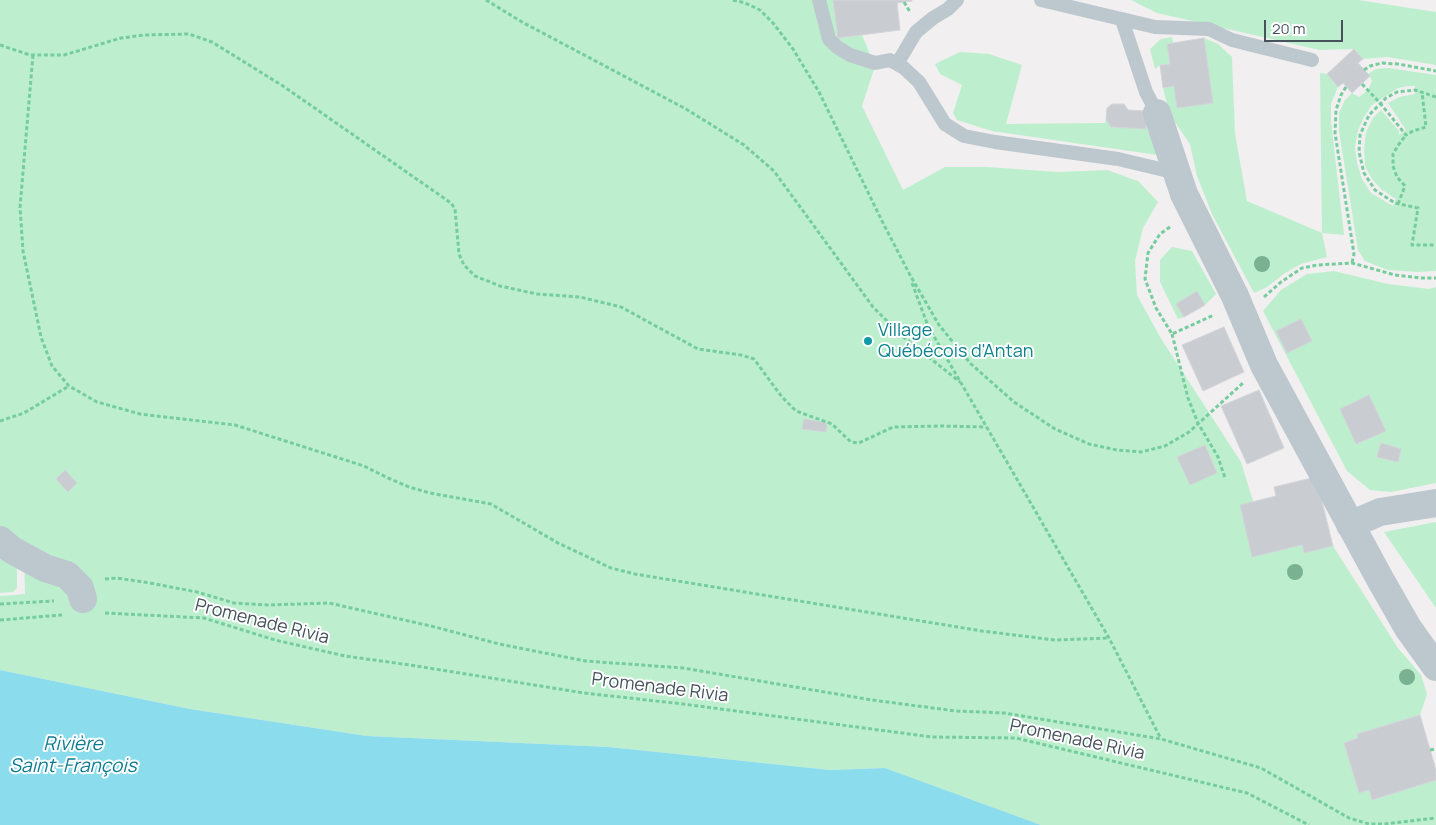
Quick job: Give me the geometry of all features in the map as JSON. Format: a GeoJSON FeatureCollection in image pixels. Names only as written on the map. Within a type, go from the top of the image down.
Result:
{"type":"FeatureCollection","features":[{"type":"Feature","properties":{"kind":"street"},"geometry":{"type":"LineString","coordinates":[[1157,113],[1184,194],[1241,310],[1264,365],[1408,628],[1436,667]]}},
{"type":"Feature","properties":{"kind":"street"},"geometry":{"type":"LineString","coordinates":[[1350,525],[1380,512],[1436,503]]}},
{"type":"Feature","properties":{"kind":"street"},"geometry":{"type":"LineString","coordinates":[[0,540],[12,550],[67,575],[81,604]]}},
{"type":"Feature","properties":{"kind":"lane"},"geometry":{"type":"LineString","coordinates":[[819,0],[829,39],[837,47],[850,55],[875,63],[890,60],[904,68],[919,82],[945,124],[964,136],[994,142],[1118,159],[1177,172]]}},
{"type":"Feature","properties":{"kind":"lane"},"geometry":{"type":"LineString","coordinates":[[897,64],[916,32],[957,0]]}},
{"type":"Feature","properties":{"kind":"lane"},"geometry":{"type":"LineString","coordinates":[[1041,0],[1154,28],[1209,30],[1232,40],[1312,60]]}},
{"type":"Feature","properties":{"kind":"lane"},"geometry":{"type":"LineString","coordinates":[[1122,20],[1146,92],[1157,113]]}},
{"type":"Feature","properties":{"kind":"path"},"geometry":{"type":"LineString","coordinates":[[486,0],[522,22],[686,109],[751,152],[774,171],[873,307],[901,335],[960,382]]}},
{"type":"Feature","properties":{"kind":"path"},"geometry":{"type":"LineString","coordinates":[[733,0],[760,10],[773,23],[793,49],[819,92],[910,275],[939,325],[971,364],[1014,402],[1055,429],[1088,444],[1117,450],[1141,452],[1165,446],[1189,432],[1264,365]]}},
{"type":"Feature","properties":{"kind":"path"},"geometry":{"type":"LineString","coordinates":[[0,45],[33,55],[64,55],[121,38],[189,34],[212,42],[283,86],[451,203],[455,209],[459,254],[464,265],[475,276],[500,286],[537,294],[580,297],[621,307],[698,349],[742,355],[754,360],[782,397],[796,411],[832,424],[851,442],[859,443],[893,427],[986,427]]}},
{"type":"Feature","properties":{"kind":"path"},"geometry":{"type":"LineString","coordinates":[[33,55],[20,207],[24,251],[41,337],[52,366],[70,386],[97,402],[140,414],[235,424],[364,466],[409,487],[430,493],[491,504],[558,543],[611,568],[635,574],[982,631],[1055,640],[1109,638]]}},
{"type":"Feature","properties":{"kind":"path"},"geometry":{"type":"LineString","coordinates":[[1364,70],[1370,66],[1382,63],[1436,71]]}},
{"type":"Feature","properties":{"kind":"path"},"geometry":{"type":"LineString","coordinates":[[1362,84],[1406,135]]}},
{"type":"Feature","properties":{"kind":"path"},"geometry":{"type":"LineString","coordinates":[[1346,87],[1336,110],[1335,132],[1354,254],[1352,263]]}},
{"type":"Feature","properties":{"kind":"path"},"geometry":{"type":"LineString","coordinates":[[1436,97],[1415,90],[1397,92],[1380,103],[1368,115],[1360,135],[1359,152],[1364,173],[1375,190],[1398,204],[1418,208],[1412,245],[1436,246]]}},
{"type":"Feature","properties":{"kind":"path"},"geometry":{"type":"LineString","coordinates":[[1398,204],[1405,186],[1397,177],[1392,166],[1393,154],[1406,135],[1426,128],[1422,92]]}},
{"type":"Feature","properties":{"kind":"path"},"geometry":{"type":"LineString","coordinates":[[1192,210],[1160,234],[1148,253],[1145,279],[1156,308],[1172,334],[1188,398],[1198,423],[1218,457],[1225,478]]}},
{"type":"Feature","properties":{"kind":"path"},"geometry":{"type":"LineString","coordinates":[[1172,334],[1241,310],[1302,268],[1352,263],[1395,275],[1436,278]]}},
{"type":"Feature","properties":{"kind":"path"},"geometry":{"type":"LineString","coordinates":[[910,275],[928,326],[1109,638],[1161,739]]}},
{"type":"Feature","properties":{"kind":"path"},"geometry":{"type":"LineString","coordinates":[[0,421],[24,412],[70,386]]}},
{"type":"Feature","properties":{"kind":"path"},"geometry":{"type":"LineString","coordinates":[[0,604],[81,604],[95,579],[117,578],[197,592],[234,603],[268,606],[329,603],[435,627],[499,644],[586,661],[682,668],[872,700],[956,711],[1004,713],[1161,739],[1261,768],[1349,818],[1369,824],[1436,818]]}},
{"type":"Feature","properties":{"kind":"path","name":"Promenade Rivia"},"geometry":{"type":"LineString","coordinates":[[0,620],[81,604],[204,618],[275,640],[344,656],[584,693],[932,736],[1016,738],[1247,793],[1309,825]]}},
{"type":"Feature","properties":{"kind":"path"},"geometry":{"type":"LineString","coordinates":[[1430,750],[1436,749]]}},
{"type":"Feature","properties":{"kind":"green space"},"geometry":{"type":"Polygon","coordinates":[[[0,0],[833,0],[838,38],[862,35],[875,66],[862,106],[903,190],[945,167],[987,167],[1058,172],[1107,170],[1138,181],[1158,202],[1143,228],[1135,261],[1137,295],[1160,337],[1241,462],[1260,524],[1273,552],[1302,545],[1304,552],[1333,546],[1398,648],[1421,675],[1427,694],[1420,715],[1358,734],[1358,738],[1344,743],[1359,793],[1369,790],[1372,800],[1436,780],[1436,825],[1041,825],[885,768],[830,770],[609,747],[367,736],[190,709],[0,670],[0,596],[25,594],[24,553],[0,527],[0,0]]]}},
{"type":"Feature","properties":{"kind":"green space"},"geometry":{"type":"Polygon","coordinates":[[[1131,0],[1358,0],[1436,12],[1436,65],[1387,57],[1363,59],[1354,49],[1320,50],[1157,13],[1131,0]]]}},
{"type":"Feature","properties":{"kind":"green space"},"geometry":{"type":"Polygon","coordinates":[[[1172,37],[1173,43],[1167,44],[1170,64],[1160,65],[1155,69],[1150,49],[1161,39],[1172,37]]]}},
{"type":"Feature","properties":{"kind":"green space"},"geometry":{"type":"Polygon","coordinates":[[[1204,38],[1218,44],[1232,57],[1235,134],[1247,201],[1322,233],[1327,257],[1301,264],[1285,273],[1267,287],[1254,293],[1212,214],[1197,176],[1190,144],[1170,115],[1163,88],[1174,86],[1204,38]]]}},
{"type":"Feature","properties":{"kind":"green space"},"geometry":{"type":"Polygon","coordinates":[[[960,52],[989,54],[1022,65],[1006,124],[1105,123],[1106,119],[1112,127],[1157,129],[1157,155],[992,131],[957,120],[953,113],[962,85],[940,74],[935,64],[960,52]]]}},
{"type":"Feature","properties":{"kind":"green space"},"geometry":{"type":"Polygon","coordinates":[[[1389,68],[1436,75],[1436,271],[1388,270],[1365,261],[1358,250],[1339,131],[1339,113],[1345,100],[1352,93],[1359,97],[1368,90],[1372,81],[1368,74],[1376,69],[1389,68]],[[1415,86],[1398,88],[1372,105],[1358,130],[1355,147],[1362,179],[1371,193],[1393,206],[1396,199],[1381,189],[1372,179],[1365,166],[1364,148],[1366,132],[1373,118],[1381,110],[1399,131],[1399,135],[1406,130],[1388,103],[1399,97],[1415,94],[1415,86]]]}},
{"type":"Feature","properties":{"kind":"green space"},"geometry":{"type":"Polygon","coordinates":[[[1320,73],[1327,74],[1338,87],[1331,104],[1331,121],[1344,235],[1322,233],[1320,73]]]}},
{"type":"Feature","properties":{"kind":"green space"},"geometry":{"type":"Polygon","coordinates":[[[1172,247],[1192,251],[1216,294],[1205,305],[1178,319],[1160,282],[1160,260],[1172,247]]]}},
{"type":"Feature","properties":{"kind":"green space"},"geometry":{"type":"Polygon","coordinates":[[[1334,271],[1388,284],[1429,289],[1436,287],[1436,483],[1391,492],[1370,490],[1347,471],[1263,311],[1281,290],[1307,274],[1334,271]]]}},
{"type":"Feature","properties":{"kind":"green space"},"geometry":{"type":"Polygon","coordinates":[[[1436,522],[1436,608],[1384,532],[1436,522]]]}},
{"type":"Feature","properties":{"kind":"green space"},"geometry":{"type":"Polygon","coordinates":[[[0,545],[17,565],[17,588],[13,592],[0,593],[0,545]]]}},
{"type":"Feature","properties":{"kind":"water","name":"Rivière Saint-François"},"geometry":{"type":"Polygon","coordinates":[[[0,670],[190,709],[367,736],[609,747],[830,770],[885,768],[1041,825],[0,825],[0,670]]]}},
{"type":"Feature","properties":{"kind":"building"},"geometry":{"type":"Polygon","coordinates":[[[833,0],[912,1],[897,3],[900,30],[838,38],[833,0]]]}},
{"type":"Feature","properties":{"kind":"building"},"geometry":{"type":"Polygon","coordinates":[[[1204,38],[1213,103],[1177,108],[1174,86],[1163,88],[1160,65],[1170,64],[1167,44],[1204,38]]]}},
{"type":"Feature","properties":{"kind":"building"},"geometry":{"type":"Polygon","coordinates":[[[1354,49],[1363,59],[1358,63],[1370,76],[1352,93],[1343,83],[1338,87],[1327,74],[1354,49]]]}},
{"type":"Feature","properties":{"kind":"building"},"geometry":{"type":"Polygon","coordinates":[[[1112,104],[1124,104],[1128,110],[1147,111],[1146,129],[1111,127],[1106,119],[1107,108],[1112,104]]]}},
{"type":"Feature","properties":{"kind":"building"},"geometry":{"type":"Polygon","coordinates":[[[1197,291],[1205,305],[1184,317],[1176,304],[1197,291]]]}},
{"type":"Feature","properties":{"kind":"building"},"geometry":{"type":"Polygon","coordinates":[[[1301,319],[1312,341],[1287,353],[1276,331],[1301,319]]]}},
{"type":"Feature","properties":{"kind":"building"},"geometry":{"type":"Polygon","coordinates":[[[1224,327],[1244,372],[1203,391],[1182,345],[1224,327]]]}},
{"type":"Feature","properties":{"kind":"building"},"geometry":{"type":"Polygon","coordinates":[[[1259,390],[1284,448],[1247,464],[1221,406],[1259,390]]]}},
{"type":"Feature","properties":{"kind":"building"},"geometry":{"type":"Polygon","coordinates":[[[1369,395],[1386,431],[1356,444],[1340,409],[1369,395]]]}},
{"type":"Feature","properties":{"kind":"building"},"geometry":{"type":"Polygon","coordinates":[[[804,419],[827,423],[826,432],[802,429],[804,419]]]}},
{"type":"Feature","properties":{"kind":"building"},"geometry":{"type":"Polygon","coordinates":[[[1381,443],[1401,449],[1398,462],[1377,457],[1381,443]]]}},
{"type":"Feature","properties":{"kind":"building"},"geometry":{"type":"Polygon","coordinates":[[[1205,445],[1217,473],[1190,485],[1177,457],[1205,445]]]}},
{"type":"Feature","properties":{"kind":"building"},"geometry":{"type":"Polygon","coordinates":[[[65,470],[77,483],[68,492],[56,479],[65,470]]]}},
{"type":"Feature","properties":{"kind":"building"},"geometry":{"type":"Polygon","coordinates":[[[1316,477],[1333,546],[1304,553],[1302,545],[1252,557],[1240,505],[1276,496],[1274,487],[1316,477]]]}},
{"type":"Feature","properties":{"kind":"building"},"geometry":{"type":"Polygon","coordinates":[[[1420,715],[1436,770],[1436,780],[1372,800],[1369,790],[1359,793],[1344,743],[1358,738],[1357,734],[1420,715]]]}},
{"type":"Feature","properties":{"kind":"place","name":"Village Québécois d'Antan"},"geometry":{"type":"Point","coordinates":[868,341]}}]}
